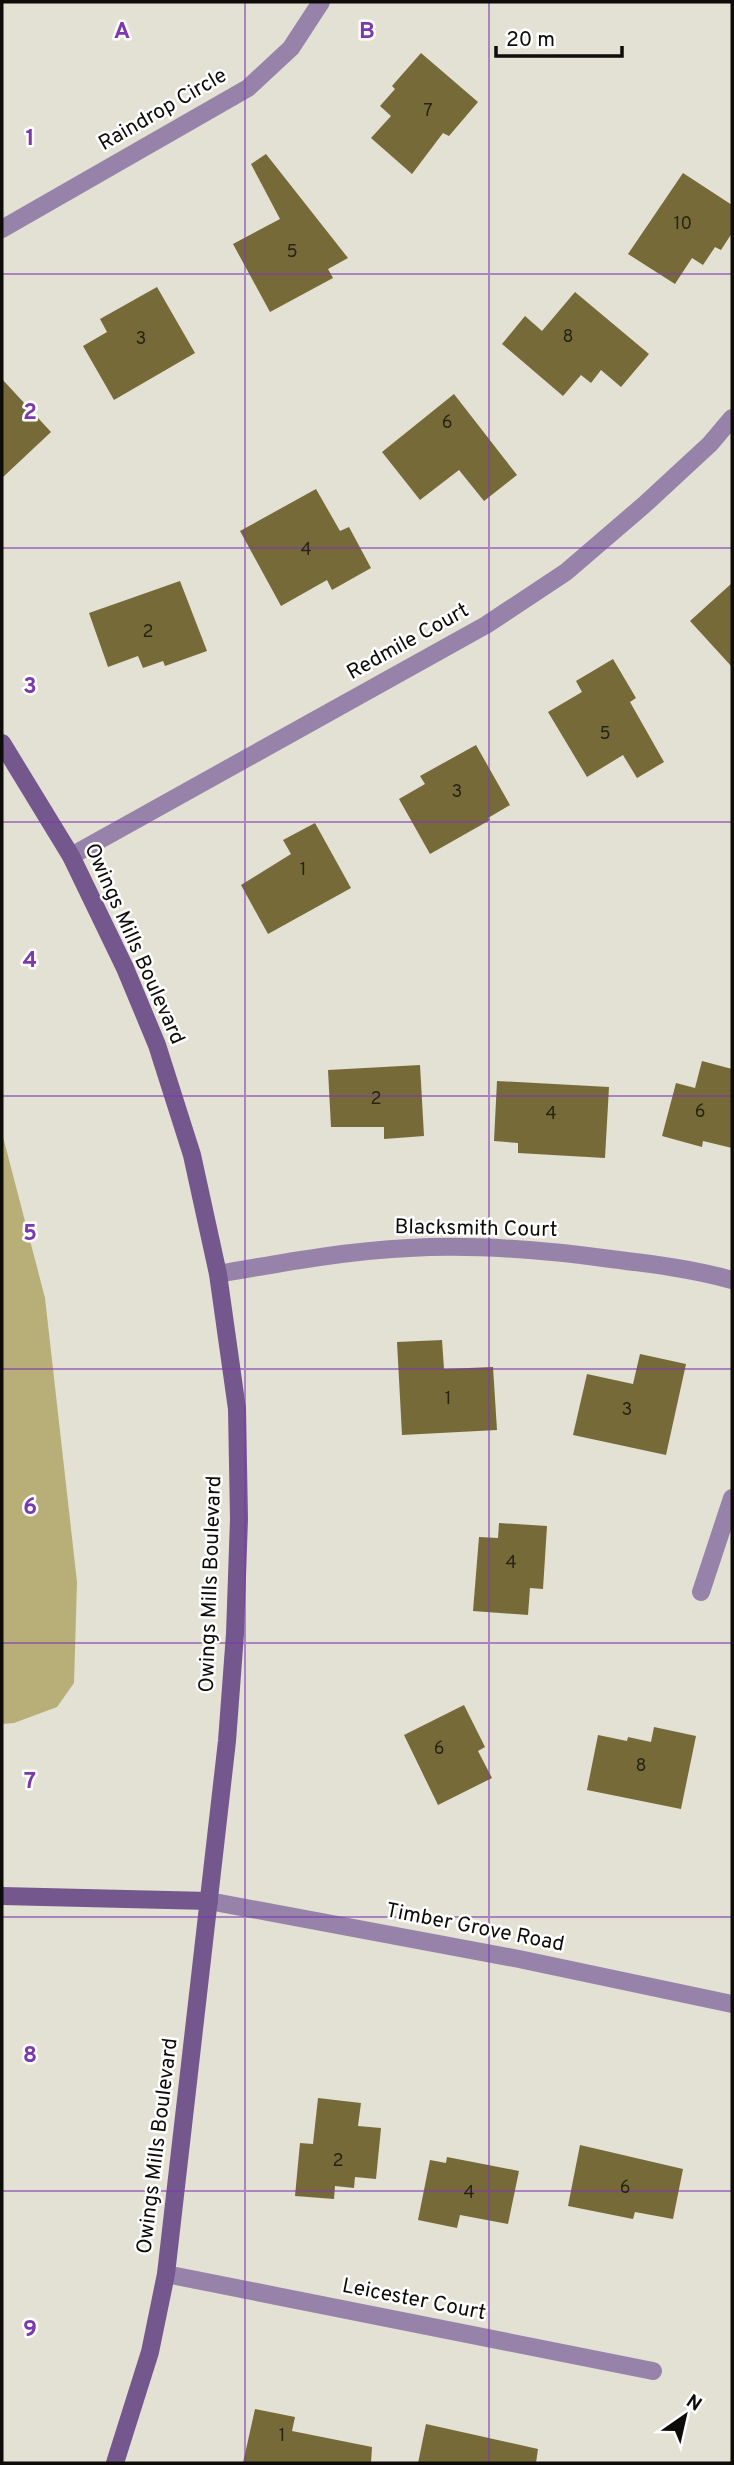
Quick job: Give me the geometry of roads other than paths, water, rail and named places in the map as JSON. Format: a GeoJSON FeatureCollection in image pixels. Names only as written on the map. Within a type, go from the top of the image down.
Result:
{"type":"FeatureCollection","features":[{"type":"Feature","properties":{"kind":"main road","name":"Owings Mills Boulevard"},"geometry":{"type":"LineString","coordinates":[[2,743],[71,856],[125,968],[157,1045],[192,1155],[218,1273],[237,1409],[239,1519],[230,1701],[166,2274],[150,2352],[115,2463]]}},
{"type":"Feature","properties":{"kind":"main road"},"geometry":{"type":"LineString","coordinates":[[2,1896],[209,1901]]}},
{"type":"Feature","properties":{"kind":"street","name":"Raindrop Circle"},"geometry":{"type":"LineString","coordinates":[[2,229],[248,88],[291,48],[321,2]]}},
{"type":"Feature","properties":{"kind":"street","name":"Redmile Court"},"geometry":{"type":"LineString","coordinates":[[71,856],[486,625],[555,579],[644,505],[710,444],[732,418]]}},
{"type":"Feature","properties":{"kind":"street","name":"Blacksmith Court"},"geometry":{"type":"LineString","coordinates":[[218,1273],[344,1254],[408,1248],[467,1247],[563,1252],[653,1264],[732,1280]]}},
{"type":"Feature","properties":{"kind":"street"},"geometry":{"type":"LineString","coordinates":[[701,1592],[732,1498]]}},
{"type":"Feature","properties":{"kind":"street","name":"Timber Grove Road"},"geometry":{"type":"LineString","coordinates":[[209,1901],[519,1959],[732,2004]]}},
{"type":"Feature","properties":{"kind":"street","name":"Leicester Court"},"geometry":{"type":"LineString","coordinates":[[166,2274],[653,2371]]}}]}
